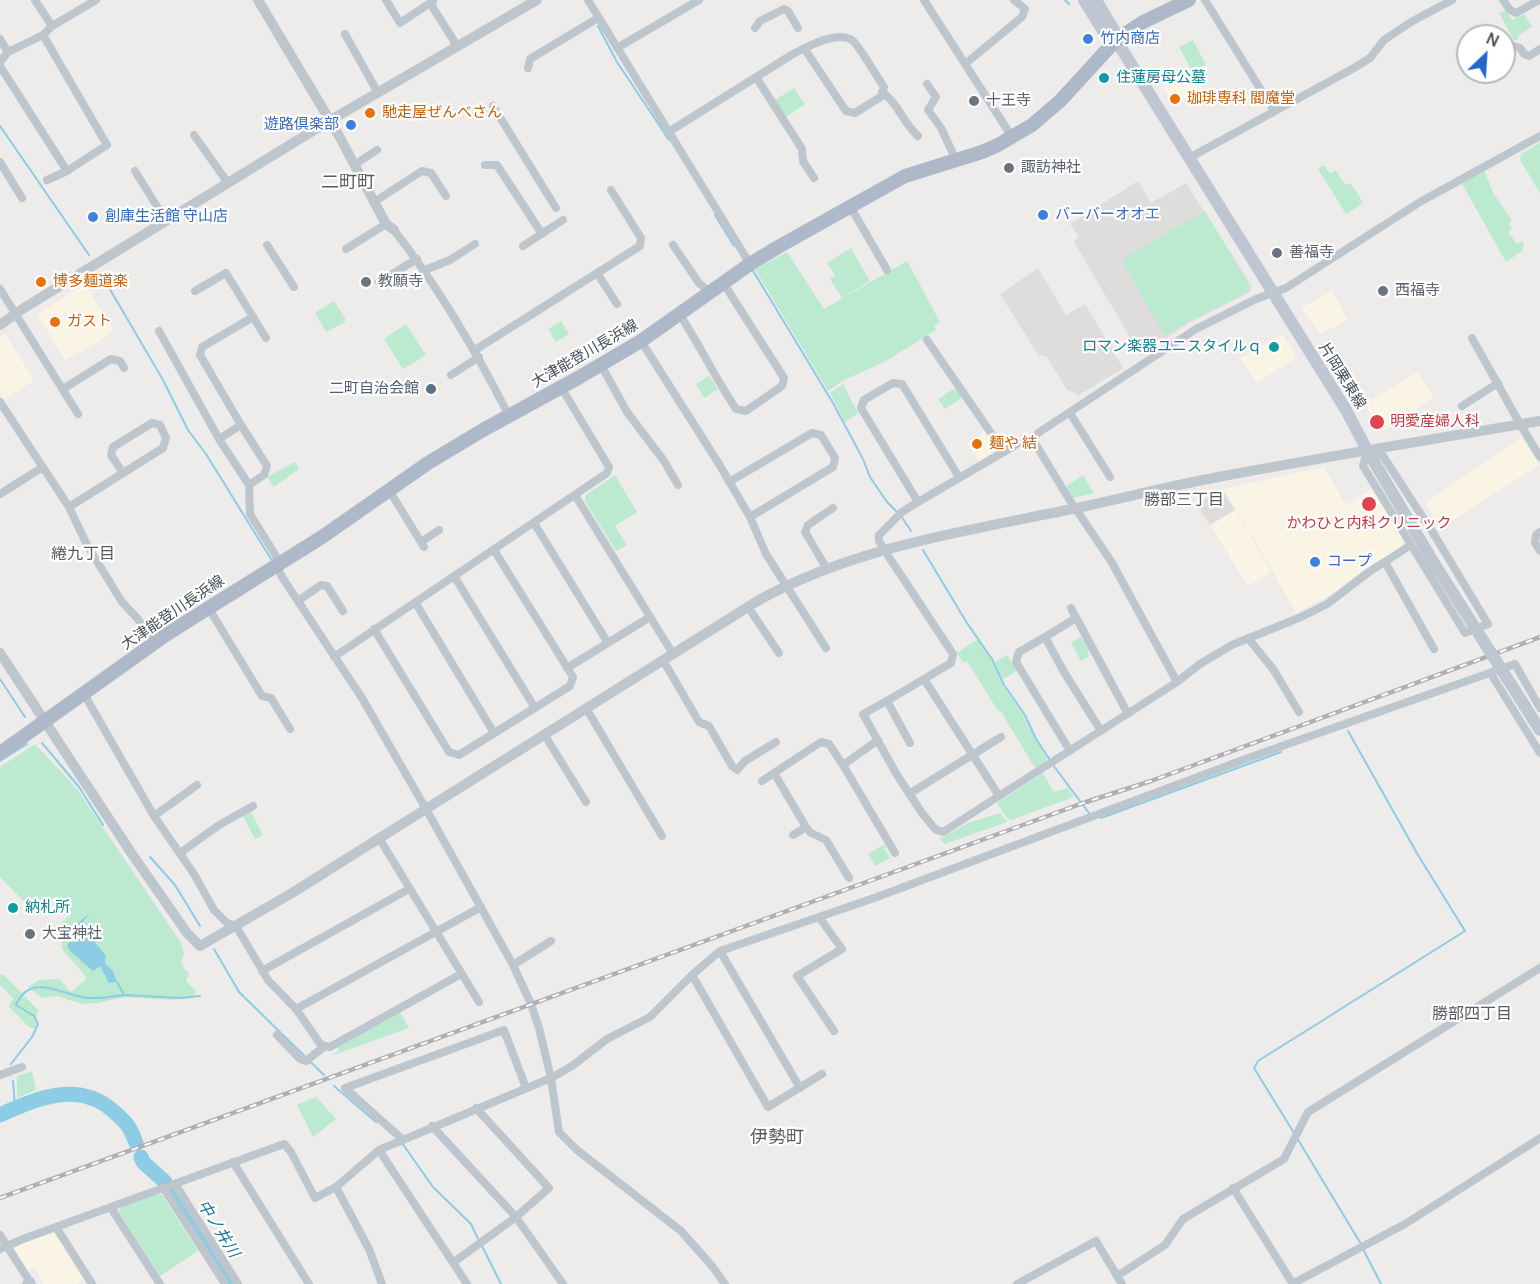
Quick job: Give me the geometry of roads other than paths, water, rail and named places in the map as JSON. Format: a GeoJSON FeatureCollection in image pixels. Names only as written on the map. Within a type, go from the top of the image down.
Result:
{"type":"FeatureCollection","features":[{"type":"Feature","properties":{"kind":"main road","name":"片岡栗東線"},"geometry":{"type":"LineString","coordinates":[[1084,0],[1105,34],[1116,40]]}},
{"type":"Feature","properties":{"kind":"main road","name":"片岡栗東線"},"geometry":{"type":"LineString","coordinates":[[1096,0],[1114,30],[1116,40],[1346,410],[1435,566],[1540,730]]}},
{"type":"Feature","properties":{"kind":"main road","name":"大津能登川長浜線"},"geometry":{"type":"LineString","coordinates":[[0,753],[208,607],[277,567],[439,456],[641,341],[750,264],[904,176],[982,152],[1012,137],[1045,115],[1116,40],[1150,19],[1189,0]]}},
{"type":"Feature","properties":{"kind":"street"},"geometry":{"type":"LineString","coordinates":[[36,0],[52,26]]}},
{"type":"Feature","properties":{"kind":"street"},"geometry":{"type":"LineString","coordinates":[[67,171],[0,64],[8,52],[43,35],[52,26],[96,0]]}},
{"type":"Feature","properties":{"kind":"street"},"geometry":{"type":"LineString","coordinates":[[258,0],[374,202],[390,227],[425,270],[477,353],[509,416]]}},
{"type":"Feature","properties":{"kind":"street"},"geometry":{"type":"LineString","coordinates":[[386,0],[400,23],[432,1],[454,41],[454,49]]}},
{"type":"Feature","properties":{"kind":"street"},"geometry":{"type":"LineString","coordinates":[[0,325],[329,121],[537,0]]}},
{"type":"Feature","properties":{"kind":"street"},"geometry":{"type":"LineString","coordinates":[[588,0],[750,264]]}},
{"type":"Feature","properties":{"kind":"street"},"geometry":{"type":"LineString","coordinates":[[617,48],[699,0]]}},
{"type":"Feature","properties":{"kind":"street"},"geometry":{"type":"LineString","coordinates":[[924,0],[1012,137]]}},
{"type":"Feature","properties":{"kind":"street"},"geometry":{"type":"LineString","coordinates":[[965,64],[1022,17],[1025,9],[1014,0]]}},
{"type":"Feature","properties":{"kind":"street"},"geometry":{"type":"LineString","coordinates":[[1205,0],[1274,111]]}},
{"type":"Feature","properties":{"kind":"street"},"geometry":{"type":"LineString","coordinates":[[1189,158],[1354,68],[1370,58],[1384,40],[1411,22],[1452,0]]}},
{"type":"Feature","properties":{"kind":"street"},"geometry":{"type":"LineString","coordinates":[[1503,0],[1510,10],[1516,13],[1539,0]]}},
{"type":"Feature","properties":{"kind":"street"},"geometry":{"type":"LineString","coordinates":[[755,28],[760,21],[780,9],[788,11],[798,28]]}},
{"type":"Feature","properties":{"kind":"street"},"geometry":{"type":"LineString","coordinates":[[528,68],[530,59],[598,18]]}},
{"type":"Feature","properties":{"kind":"street"},"geometry":{"type":"LineString","coordinates":[[345,34],[378,93]]}},
{"type":"Feature","properties":{"kind":"street"},"geometry":{"type":"LineString","coordinates":[[43,35],[107,145],[67,171],[47,180]]}},
{"type":"Feature","properties":{"kind":"street"},"geometry":{"type":"LineString","coordinates":[[670,131],[804,48],[825,39],[843,36],[853,40],[884,87],[882,96],[855,113],[846,111],[804,48]]}},
{"type":"Feature","properties":{"kind":"street"},"geometry":{"type":"LineString","coordinates":[[0,39],[8,52]]}},
{"type":"Feature","properties":{"kind":"street"},"geometry":{"type":"LineString","coordinates":[[1516,47],[1529,56],[1540,49]]}},
{"type":"Feature","properties":{"kind":"street"},"geometry":{"type":"LineString","coordinates":[[756,77],[802,150],[802,161],[814,178]]}},
{"type":"Feature","properties":{"kind":"street"},"geometry":{"type":"LineString","coordinates":[[927,84],[936,97],[928,110],[941,128],[956,160]]}},
{"type":"Feature","properties":{"kind":"street"},"geometry":{"type":"LineString","coordinates":[[882,92],[890,98],[912,131],[918,136]]}},
{"type":"Feature","properties":{"kind":"street"},"geometry":{"type":"LineString","coordinates":[[493,106],[556,208]]}},
{"type":"Feature","properties":{"kind":"street"},"geometry":{"type":"LineString","coordinates":[[194,135],[228,183]]}},
{"type":"Feature","properties":{"kind":"street"},"geometry":{"type":"LineString","coordinates":[[1412,545],[1327,604],[1248,638],[1200,664],[1177,682],[943,832],[935,830],[909,794],[863,714],[951,663],[953,654],[879,541],[879,535],[900,514],[1019,443],[1033,440],[1038,433],[1196,329],[1286,288],[1420,202],[1540,136]]}},
{"type":"Feature","properties":{"kind":"street"},"geometry":{"type":"LineString","coordinates":[[354,165],[377,150]]}},
{"type":"Feature","properties":{"kind":"street"},"geometry":{"type":"LineString","coordinates":[[0,162],[22,198]]}},
{"type":"Feature","properties":{"kind":"street"},"geometry":{"type":"LineString","coordinates":[[485,165],[497,165],[542,234]]}},
{"type":"Feature","properties":{"kind":"street"},"geometry":{"type":"LineString","coordinates":[[135,171],[166,221]]}},
{"type":"Feature","properties":{"kind":"street"},"geometry":{"type":"LineString","coordinates":[[374,202],[422,171],[431,173],[446,196]]}},
{"type":"Feature","properties":{"kind":"street"},"geometry":{"type":"LineString","coordinates":[[451,375],[477,353],[640,246],[641,238],[611,190]]}},
{"type":"Feature","properties":{"kind":"street"},"geometry":{"type":"LineString","coordinates":[[850,206],[887,270]]}},
{"type":"Feature","properties":{"kind":"street"},"geometry":{"type":"LineString","coordinates":[[523,246],[563,220]]}},
{"type":"Feature","properties":{"kind":"street"},"geometry":{"type":"LineString","coordinates":[[346,249],[390,227]]}},
{"type":"Feature","properties":{"kind":"street"},"geometry":{"type":"LineString","coordinates":[[425,270],[450,260],[475,244]]}},
{"type":"Feature","properties":{"kind":"street"},"geometry":{"type":"LineString","coordinates":[[267,245],[294,287]]}},
{"type":"Feature","properties":{"kind":"street"},"geometry":{"type":"LineString","coordinates":[[673,245],[699,283],[711,293]]}},
{"type":"Feature","properties":{"kind":"street"},"geometry":{"type":"LineString","coordinates":[[379,282],[417,259]]}},
{"type":"Feature","properties":{"kind":"street"},"geometry":{"type":"LineString","coordinates":[[195,291],[226,273],[266,338]]}},
{"type":"Feature","properties":{"kind":"street"},"geometry":{"type":"LineString","coordinates":[[597,273],[617,304]]}},
{"type":"Feature","properties":{"kind":"street"},"geometry":{"type":"LineString","coordinates":[[680,315],[736,409],[746,411],[782,386],[784,378],[724,284]]}},
{"type":"Feature","properties":{"kind":"street"},"geometry":{"type":"LineString","coordinates":[[0,290],[78,414]]}},
{"type":"Feature","properties":{"kind":"street"},"geometry":{"type":"LineString","coordinates":[[249,485],[264,475],[267,466],[200,355],[202,347],[253,316]]}},
{"type":"Feature","properties":{"kind":"street"},"geometry":{"type":"LineString","coordinates":[[159,332],[219,439],[249,485],[250,514],[276,556],[277,567],[362,699],[513,965],[536,1018],[551,1078],[559,1132],[681,1232],[725,1284]]}},
{"type":"Feature","properties":{"kind":"street"},"geometry":{"type":"LineString","coordinates":[[1472,338],[1540,457]]}},
{"type":"Feature","properties":{"kind":"street"},"geometry":{"type":"LineString","coordinates":[[927,339],[1004,452]]}},
{"type":"Feature","properties":{"kind":"street"},"geometry":{"type":"LineString","coordinates":[[641,341],[750,517],[766,554],[826,648]]}},
{"type":"Feature","properties":{"kind":"street"},"geometry":{"type":"LineString","coordinates":[[63,389],[111,359],[120,361],[124,368]]}},
{"type":"Feature","properties":{"kind":"street"},"geometry":{"type":"LineString","coordinates":[[601,365],[627,412],[664,461],[678,485]]}},
{"type":"Feature","properties":{"kind":"street"},"geometry":{"type":"LineString","coordinates":[[918,502],[861,408],[864,400],[893,383],[902,384],[959,477]]}},
{"type":"Feature","properties":{"kind":"street"},"geometry":{"type":"LineString","coordinates":[[1462,406],[1498,383]]}},
{"type":"Feature","properties":{"kind":"street"},"geometry":{"type":"LineString","coordinates":[[334,657],[607,473],[609,467],[561,387]]}},
{"type":"Feature","properties":{"kind":"street"},"geometry":{"type":"LineString","coordinates":[[0,402],[69,507],[87,545],[122,602],[155,643]]}},
{"type":"Feature","properties":{"kind":"street"},"geometry":{"type":"LineString","coordinates":[[1070,413],[1110,477]]}},
{"type":"Feature","properties":{"kind":"street"},"geometry":{"type":"LineString","coordinates":[[0,653],[187,933],[200,946],[380,838],[785,585],[827,569],[926,540],[1216,477],[1540,421]]}},
{"type":"Feature","properties":{"kind":"street"},"geometry":{"type":"LineString","coordinates":[[69,507],[163,448],[166,438],[160,425],[152,423],[113,447],[111,455],[123,473]]}},
{"type":"Feature","properties":{"kind":"street"},"geometry":{"type":"LineString","coordinates":[[219,439],[241,425]]}},
{"type":"Feature","properties":{"kind":"street"},"geometry":{"type":"LineString","coordinates":[[729,482],[812,433],[821,435],[835,458],[833,467],[750,517]]}},
{"type":"Feature","properties":{"kind":"street"},"geometry":{"type":"LineString","coordinates":[[1033,440],[1111,561],[1177,682]]}},
{"type":"Feature","properties":{"kind":"street"},"geometry":{"type":"LineString","coordinates":[[1367,450],[1383,456],[1488,624],[1465,633],[1363,465],[1367,450]]}},
{"type":"Feature","properties":{"kind":"street"},"geometry":{"type":"LineString","coordinates":[[0,494],[43,467]]}},
{"type":"Feature","properties":{"kind":"street"},"geometry":{"type":"LineString","coordinates":[[388,490],[423,544],[439,530]]}},
{"type":"Feature","properties":{"kind":"street"},"geometry":{"type":"LineString","coordinates":[[574,495],[650,617],[699,722],[710,726],[732,766],[737,770],[745,761],[776,742]]}},
{"type":"Feature","properties":{"kind":"street"},"geometry":{"type":"LineString","coordinates":[[827,569],[805,532],[808,525],[833,508]]}},
{"type":"Feature","properties":{"kind":"street"},"geometry":{"type":"LineString","coordinates":[[534,523],[608,644]]}},
{"type":"Feature","properties":{"kind":"street"},"geometry":{"type":"LineString","coordinates":[[1540,532],[1536,535],[1535,543],[1540,551]]}},
{"type":"Feature","properties":{"kind":"street"},"geometry":{"type":"LineString","coordinates":[[374,629],[449,752],[459,755],[570,686],[573,678],[494,550]]}},
{"type":"Feature","properties":{"kind":"street"},"geometry":{"type":"LineString","coordinates":[[1385,562],[1434,649]]}},
{"type":"Feature","properties":{"kind":"street"},"geometry":{"type":"LineString","coordinates":[[454,576],[535,708]]}},
{"type":"Feature","properties":{"kind":"street"},"geometry":{"type":"LineString","coordinates":[[1438,590],[1460,577]]}},
{"type":"Feature","properties":{"kind":"street"},"geometry":{"type":"LineString","coordinates":[[298,601],[321,585],[327,586],[344,611]]}},
{"type":"Feature","properties":{"kind":"street"},"geometry":{"type":"LineString","coordinates":[[415,602],[494,733]]}},
{"type":"Feature","properties":{"kind":"street"},"geometry":{"type":"LineString","coordinates":[[208,607],[262,696],[271,698],[290,729]]}},
{"type":"Feature","properties":{"kind":"street"},"geometry":{"type":"LineString","coordinates":[[748,607],[779,653]]}},
{"type":"Feature","properties":{"kind":"street"},"geometry":{"type":"LineString","coordinates":[[1071,608],[1128,714]]}},
{"type":"Feature","properties":{"kind":"street"},"geometry":{"type":"LineString","coordinates":[[567,668],[650,617]]}},
{"type":"Feature","properties":{"kind":"street"},"geometry":{"type":"LineString","coordinates":[[1070,751],[1016,662],[1019,652],[1076,618]]}},
{"type":"Feature","properties":{"kind":"street"},"geometry":{"type":"LineString","coordinates":[[1045,637],[1101,731]]}},
{"type":"Feature","properties":{"kind":"street"},"geometry":{"type":"LineString","coordinates":[[1248,638],[1273,669],[1299,712]]}},
{"type":"Feature","properties":{"kind":"street"},"geometry":{"type":"LineString","coordinates":[[3,1248],[284,1144],[291,1152],[315,1198],[336,1187],[379,1150],[551,1078],[572,1066],[607,1039],[650,1017],[720,951],[819,917],[1251,757],[1515,664],[1540,708]]}},
{"type":"Feature","properties":{"kind":"street"},"geometry":{"type":"LineString","coordinates":[[1491,674],[1540,753]]}},
{"type":"Feature","properties":{"kind":"street"},"geometry":{"type":"LineString","coordinates":[[924,679],[999,796]]}},
{"type":"Feature","properties":{"kind":"street"},"geometry":{"type":"LineString","coordinates":[[84,694],[154,816],[180,853],[214,910],[227,923],[236,926],[262,971],[296,1009],[321,1045],[330,1047],[461,974]]}},
{"type":"Feature","properties":{"kind":"street"},"geometry":{"type":"LineString","coordinates":[[887,701],[910,743]]}},
{"type":"Feature","properties":{"kind":"street"},"geometry":{"type":"LineString","coordinates":[[586,708],[662,836]]}},
{"type":"Feature","properties":{"kind":"street"},"geometry":{"type":"LineString","coordinates":[[544,734],[586,801]]}},
{"type":"Feature","properties":{"kind":"street"},"geometry":{"type":"LineString","coordinates":[[909,794],[1001,737]]}},
{"type":"Feature","properties":{"kind":"street"},"geometry":{"type":"LineString","coordinates":[[843,765],[878,740]]}},
{"type":"Feature","properties":{"kind":"street"},"geometry":{"type":"LineString","coordinates":[[762,781],[821,742],[829,744],[895,853]]}},
{"type":"Feature","properties":{"kind":"street"},"geometry":{"type":"LineString","coordinates":[[774,773],[806,827],[811,833],[826,840],[849,878]]}},
{"type":"Feature","properties":{"kind":"street"},"geometry":{"type":"LineString","coordinates":[[154,816],[197,784]]}},
{"type":"Feature","properties":{"kind":"street"},"geometry":{"type":"LineString","coordinates":[[180,853],[219,825],[253,806]]}},
{"type":"Feature","properties":{"kind":"street"},"geometry":{"type":"LineString","coordinates":[[793,835],[806,827]]}},
{"type":"Feature","properties":{"kind":"street"},"geometry":{"type":"LineString","coordinates":[[380,838],[479,1002]]}},
{"type":"Feature","properties":{"kind":"street"},"geometry":{"type":"LineString","coordinates":[[262,971],[410,889]]}},
{"type":"Feature","properties":{"kind":"street"},"geometry":{"type":"LineString","coordinates":[[296,1009],[481,907]]}},
{"type":"Feature","properties":{"kind":"street"},"geometry":{"type":"LineString","coordinates":[[819,917],[842,949],[796,976],[834,1031]]}},
{"type":"Feature","properties":{"kind":"street"},"geometry":{"type":"LineString","coordinates":[[513,965],[550,941]]}},
{"type":"Feature","properties":{"kind":"street"},"geometry":{"type":"LineString","coordinates":[[720,951],[800,1088]]}},
{"type":"Feature","properties":{"kind":"street"},"geometry":{"type":"LineString","coordinates":[[1017,1284],[1096,1241],[1120,1280],[1165,1245],[1183,1219],[1284,1159],[1308,1112],[1540,968]]}},
{"type":"Feature","properties":{"kind":"street"},"geometry":{"type":"LineString","coordinates":[[692,975],[768,1107],[822,1074]]}},
{"type":"Feature","properties":{"kind":"street"},"geometry":{"type":"LineString","coordinates":[[402,1139],[345,1088],[504,1030],[526,1088]]}},
{"type":"Feature","properties":{"kind":"street"},"geometry":{"type":"LineString","coordinates":[[277,1035],[300,1059],[308,1060],[326,1046]]}},
{"type":"Feature","properties":{"kind":"street"},"geometry":{"type":"LineString","coordinates":[[0,1075],[22,1067]]}},
{"type":"Feature","properties":{"kind":"street"},"geometry":{"type":"LineString","coordinates":[[453,1262],[516,1217],[549,1188],[476,1108]]}},
{"type":"Feature","properties":{"kind":"street"},"geometry":{"type":"LineString","coordinates":[[432,1126],[516,1217],[563,1284]]}},
{"type":"Feature","properties":{"kind":"street"},"geometry":{"type":"LineString","coordinates":[[1233,1188],[1292,1284],[1405,1224],[1540,1138]]}},
{"type":"Feature","properties":{"kind":"street"},"geometry":{"type":"LineString","coordinates":[[379,1150],[467,1284]]}},
{"type":"Feature","properties":{"kind":"street"},"geometry":{"type":"LineString","coordinates":[[233,1162],[309,1284]]}},
{"type":"Feature","properties":{"kind":"street"},"geometry":{"type":"LineString","coordinates":[[175,1184],[238,1284]]}},
{"type":"Feature","properties":{"kind":"street"},"geometry":{"type":"LineString","coordinates":[[336,1187],[369,1249],[382,1284]]}},
{"type":"Feature","properties":{"kind":"street"},"geometry":{"type":"LineString","coordinates":[[164,1189],[225,1284]]}},
{"type":"Feature","properties":{"kind":"street"},"geometry":{"type":"LineString","coordinates":[[111,1208],[160,1284]]}},
{"type":"Feature","properties":{"kind":"street"},"geometry":{"type":"LineString","coordinates":[[56,1227],[92,1284]]}},
{"type":"Feature","properties":{"kind":"street"},"geometry":{"type":"LineString","coordinates":[[0,1235],[3,1248],[29,1284]]}},
{"type":"Feature","properties":{"kind":"water"},"geometry":{"type":"Polygon","coordinates":[[[90,913],[82,926],[106,956],[105,963],[113,971],[117,982],[109,983],[100,966],[93,971],[67,946],[69,942],[78,942],[81,935],[76,927],[90,913]]]}},
{"type":"Feature","properties":{"kind":"waterway"},"geometry":{"type":"LineString","coordinates":[[1065,0],[1069,4]]}},
{"type":"Feature","properties":{"kind":"waterway"},"geometry":{"type":"LineString","coordinates":[[598,26],[617,62],[669,140]]}},
{"type":"Feature","properties":{"kind":"waterway"},"geometry":{"type":"LineString","coordinates":[[0,126],[89,255]]}},
{"type":"Feature","properties":{"kind":"waterway"},"geometry":{"type":"LineString","coordinates":[[715,215],[734,246]]}},
{"type":"Feature","properties":{"kind":"waterway"},"geometry":{"type":"LineString","coordinates":[[752,269],[833,403],[870,477],[887,502],[897,512]]}},
{"type":"Feature","properties":{"kind":"waterway"},"geometry":{"type":"LineString","coordinates":[[101,274],[163,380],[188,430],[206,454],[271,559]]}},
{"type":"Feature","properties":{"kind":"waterway"},"geometry":{"type":"LineString","coordinates":[[901,516],[911,531]]}},
{"type":"Feature","properties":{"kind":"waterway"},"geometry":{"type":"LineString","coordinates":[[923,550],[967,623],[992,659],[1004,685],[1025,715],[1036,739],[1050,760]]}},
{"type":"Feature","properties":{"kind":"waterway"},"geometry":{"type":"LineString","coordinates":[[0,679],[25,717]]}},
{"type":"Feature","properties":{"kind":"waterway"},"geometry":{"type":"LineString","coordinates":[[1294,1133],[1254,1068],[1258,1061],[1465,931],[1418,855],[1348,731]]}},
{"type":"Feature","properties":{"kind":"waterway"},"geometry":{"type":"LineString","coordinates":[[42,743],[79,787],[103,825]]}},
{"type":"Feature","properties":{"kind":"waterway"},"geometry":{"type":"LineString","coordinates":[[0,761],[27,744]]}},
{"type":"Feature","properties":{"kind":"waterway"},"geometry":{"type":"LineString","coordinates":[[1101,818],[1281,752]]}},
{"type":"Feature","properties":{"kind":"waterway"},"geometry":{"type":"LineString","coordinates":[[1053,765],[1089,813]]}},
{"type":"Feature","properties":{"kind":"waterway"},"geometry":{"type":"LineString","coordinates":[[150,857],[175,885],[200,926]]}},
{"type":"Feature","properties":{"kind":"waterway"},"geometry":{"type":"LineString","coordinates":[[214,949],[239,992],[324,1075]]}},
{"type":"Feature","properties":{"kind":"waterway"},"geometry":{"type":"LineString","coordinates":[[117,982],[124,995],[180,998],[200,996]]}},
{"type":"Feature","properties":{"kind":"waterway"},"geometry":{"type":"LineString","coordinates":[[11,1064],[32,1037],[38,1024],[34,1016],[16,1005],[22,995],[29,990],[37,987],[55,989],[92,998],[124,995]]}},
{"type":"Feature","properties":{"kind":"waterway"},"geometry":{"type":"LineString","coordinates":[[13,1081],[15,1108]]}},
{"type":"Feature","properties":{"kind":"waterway"},"geometry":{"type":"LineString","coordinates":[[334,1086],[376,1122]]}},
{"type":"Feature","properties":{"kind":"waterway","name":"中ノ井川"},"geometry":{"type":"LineString","coordinates":[[0,1115],[42,1098],[71,1094],[85,1096],[99,1101],[121,1118],[136,1143]]}},
{"type":"Feature","properties":{"kind":"waterway"},"geometry":{"type":"LineString","coordinates":[[1297,1138],[1361,1244]]}},
{"type":"Feature","properties":{"kind":"waterway"},"geometry":{"type":"LineString","coordinates":[[402,1143],[433,1187],[471,1224],[479,1241]]}},
{"type":"Feature","properties":{"kind":"waterway","name":"中ノ井川"},"geometry":{"type":"LineString","coordinates":[[141,1157],[143,1162],[165,1182]]}},
{"type":"Feature","properties":{"kind":"waterway","name":"中ノ井川"},"geometry":{"type":"LineString","coordinates":[[173,1193],[231,1284]]}},
{"type":"Feature","properties":{"kind":"waterway"},"geometry":{"type":"LineString","coordinates":[[482,1246],[501,1284]]}},
{"type":"Feature","properties":{"kind":"waterway"},"geometry":{"type":"LineString","coordinates":[[1363,1249],[1381,1284]]}},
{"type":"Feature","properties":{"kind":"railway"},"geometry":{"type":"LineString","coordinates":[[0,1198],[1086,802],[1151,781],[1540,637]]}},
{"type":"Feature","properties":{"kind":"place","name":"竹内商店"},"geometry":{"type":"Point","coordinates":[1088,39]}},
{"type":"Feature","properties":{"kind":"place","name":"住蓮房母公墓"},"geometry":{"type":"Point","coordinates":[1104,78]}},
{"type":"Feature","properties":{"kind":"place","name":"珈琲専科 閻魔堂"},"geometry":{"type":"Point","coordinates":[1175,99]}},
{"type":"Feature","properties":{"kind":"place","name":"十王寺"},"geometry":{"type":"Point","coordinates":[974,101]}},
{"type":"Feature","properties":{"kind":"place","name":"馳走屋ぜんべさん"},"geometry":{"type":"Point","coordinates":[370,113]}},
{"type":"Feature","properties":{"kind":"place","name":"遊路倶楽部"},"geometry":{"type":"Point","coordinates":[351,125]}},
{"type":"Feature","properties":{"kind":"place","name":"諏訪神社"},"geometry":{"type":"Point","coordinates":[1009,168]}},
{"type":"Feature","properties":{"kind":"place","name":"バーバーオオエ"},"geometry":{"type":"Point","coordinates":[1043,215]}},
{"type":"Feature","properties":{"kind":"place","name":"創庫生活館 守山店"},"geometry":{"type":"Point","coordinates":[93,217]}},
{"type":"Feature","properties":{"kind":"place","name":"善福寺"},"geometry":{"type":"Point","coordinates":[1277,253]}},
{"type":"Feature","properties":{"kind":"place","name":"博多麺道楽"},"geometry":{"type":"Point","coordinates":[41,282]}},
{"type":"Feature","properties":{"kind":"place","name":"教願寺"},"geometry":{"type":"Point","coordinates":[366,282]}},
{"type":"Feature","properties":{"kind":"place","name":"西福寺"},"geometry":{"type":"Point","coordinates":[1383,291]}},
{"type":"Feature","properties":{"kind":"place","name":"ガスト"},"geometry":{"type":"Point","coordinates":[55,322]}},
{"type":"Feature","properties":{"kind":"place","name":"ロマン楽器ユニスタイルｑ"},"geometry":{"type":"Point","coordinates":[1274,347]}},
{"type":"Feature","properties":{"kind":"place","name":"二町自治会館"},"geometry":{"type":"Point","coordinates":[431,389]}},
{"type":"Feature","properties":{"kind":"place","name":"明愛産婦人科"},"geometry":{"type":"Point","coordinates":[1377,422]}},
{"type":"Feature","properties":{"kind":"place","name":"麺や 結"},"geometry":{"type":"Point","coordinates":[977,444]}},
{"type":"Feature","properties":{"kind":"place","name":"かわひと内科クリニック"},"geometry":{"type":"Point","coordinates":[1369,504]}},
{"type":"Feature","properties":{"kind":"place","name":"コープ"},"geometry":{"type":"Point","coordinates":[1315,562]}},
{"type":"Feature","properties":{"kind":"place","name":"納札所"},"geometry":{"type":"Point","coordinates":[13,908]}},
{"type":"Feature","properties":{"kind":"place","name":"大宝神社"},"geometry":{"type":"Point","coordinates":[30,934]}},
{"type":"Feature","properties":{"kind":"district","name":"二町町"},"geometry":{"type":"Point","coordinates":[348,183]}},
{"type":"Feature","properties":{"kind":"district","name":"勝部三丁目"},"geometry":{"type":"Point","coordinates":[1184,501]}},
{"type":"Feature","properties":{"kind":"district","name":"綣九丁目"},"geometry":{"type":"Point","coordinates":[83,555]}},
{"type":"Feature","properties":{"kind":"district","name":"勝部四丁目"},"geometry":{"type":"Point","coordinates":[1472,1015]}},
{"type":"Feature","properties":{"kind":"district","name":"伊勢町"},"geometry":{"type":"Point","coordinates":[777,1138]}}]}
